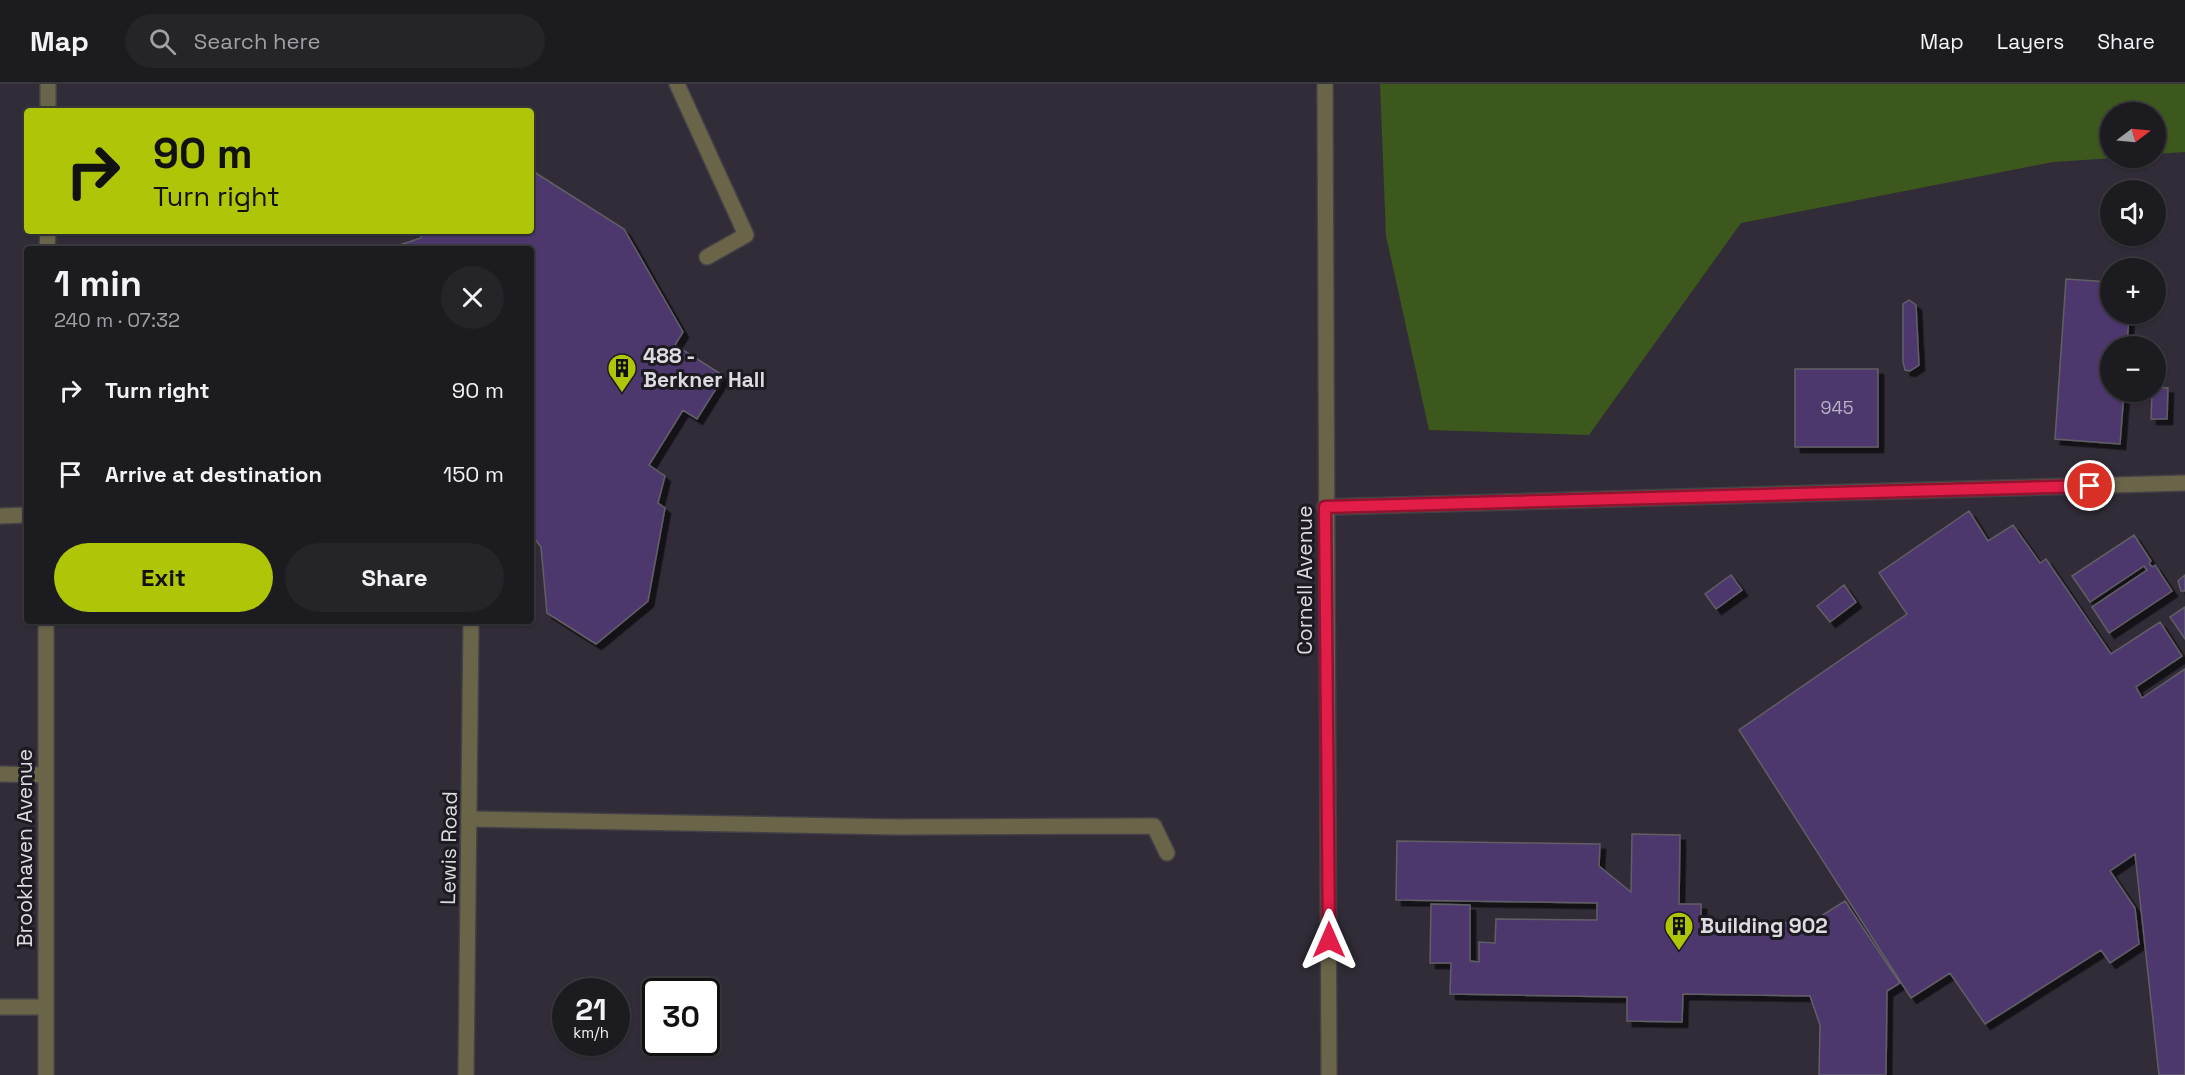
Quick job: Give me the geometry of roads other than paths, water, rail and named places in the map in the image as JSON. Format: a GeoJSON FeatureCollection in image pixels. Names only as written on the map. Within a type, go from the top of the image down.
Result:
{"type":"FeatureCollection","features":[{"type":"Feature","properties":{"kind":"street"},"geometry":{"type":"LineString","coordinates":[[48,84],[48,108]]}},
{"type":"Feature","properties":{"kind":"street"},"geometry":{"type":"LineString","coordinates":[[677,84],[746,235],[707,257]]}},
{"type":"Feature","properties":{"kind":"street","name":"Cornell Avenue"},"geometry":{"type":"LineString","coordinates":[[1325,84],[1329,1075]]}},
{"type":"Feature","properties":{"kind":"street"},"geometry":{"type":"LineString","coordinates":[[1325,507],[2185,483]]}},
{"type":"Feature","properties":{"kind":"street"},"geometry":{"type":"LineString","coordinates":[[0,516],[24,515]]}},
{"type":"Feature","properties":{"kind":"street","name":"Brookhaven Avenue"},"geometry":{"type":"LineString","coordinates":[[46,624],[46,1075]]}},
{"type":"Feature","properties":{"kind":"street","name":"Lewis Road"},"geometry":{"type":"LineString","coordinates":[[466,1075],[471,624]]}},
{"type":"Feature","properties":{"kind":"street"},"geometry":{"type":"LineString","coordinates":[[0,774],[46,775]]}},
{"type":"Feature","properties":{"kind":"street"},"geometry":{"type":"LineString","coordinates":[[470,819],[897,827],[1154,826],[1167,853]]}},
{"type":"Feature","properties":{"kind":"street"},"geometry":{"type":"LineString","coordinates":[[0,1007],[46,1007]]}},
{"type":"Feature","properties":{"kind":"place","name":"488 - Berkner Hall"},"geometry":{"type":"Point","coordinates":[622,394]}},
{"type":"Feature","properties":{"kind":"place","name":"Building 902"},"geometry":{"type":"Point","coordinates":[1679,952]}}]}
